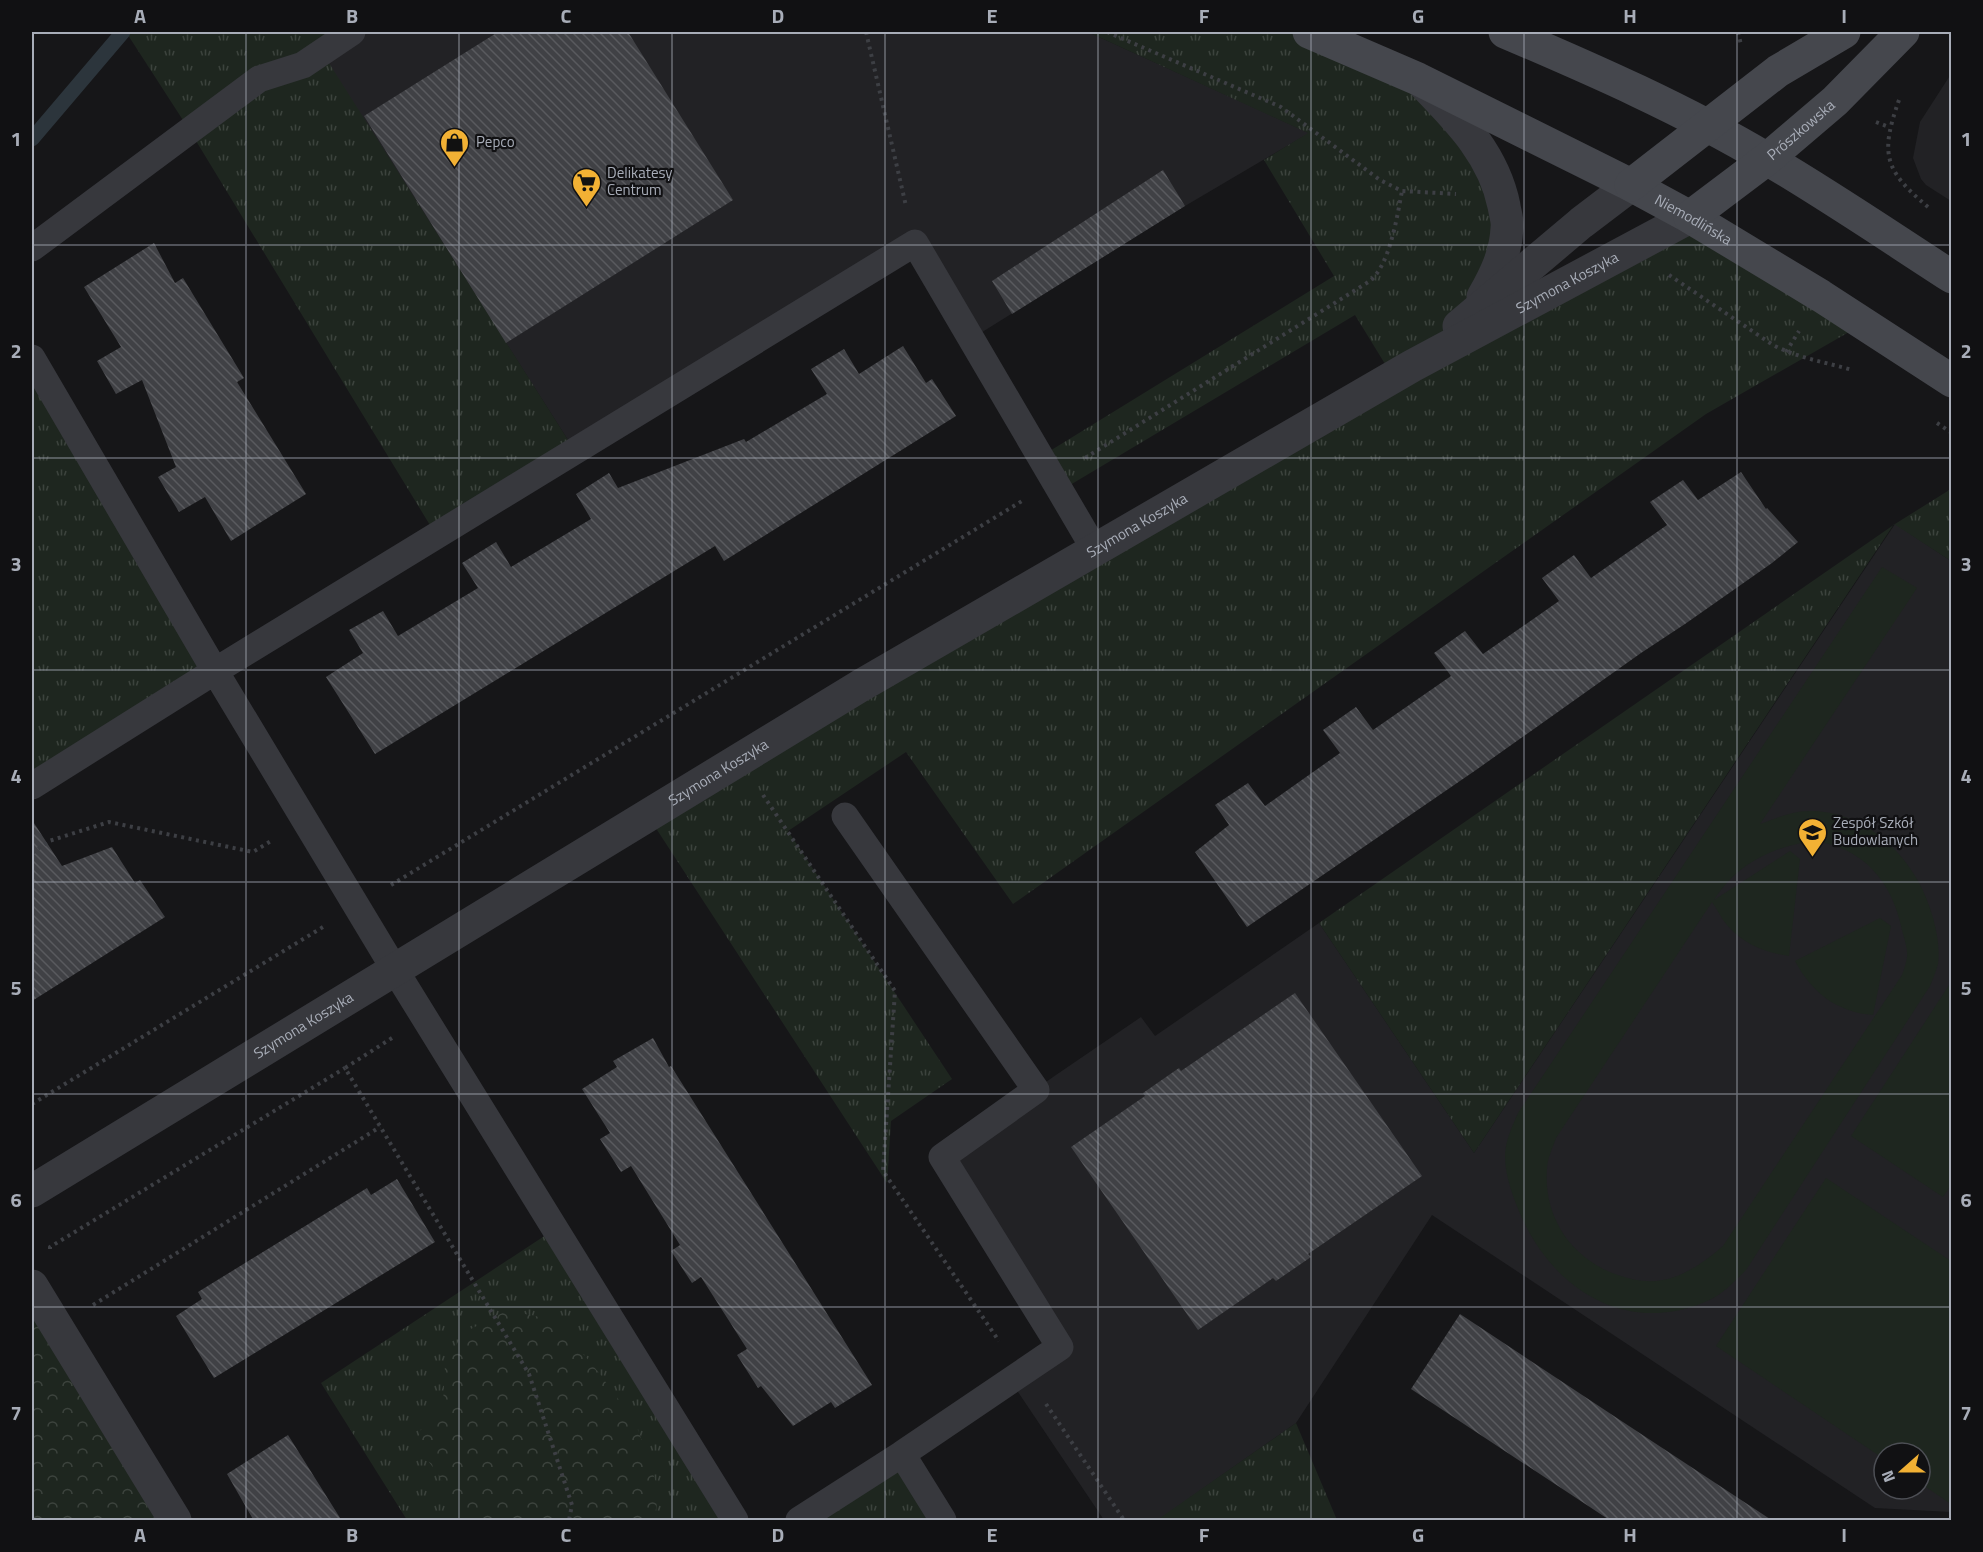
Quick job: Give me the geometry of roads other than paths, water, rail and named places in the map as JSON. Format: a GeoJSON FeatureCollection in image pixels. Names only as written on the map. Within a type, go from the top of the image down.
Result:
{"type":"FeatureCollection","features":[{"type":"Feature","properties":{"kind":"main road","name":"Niemodlińska"},"geometry":{"type":"LineString","coordinates":[[1309,32],[1421,80],[1690,217],[1821,296],[1952,381]]}},
{"type":"Feature","properties":{"kind":"main road"},"geometry":{"type":"LineString","coordinates":[[1505,32],[1643,93],[1708,126],[1767,159],[1952,277]]}},
{"type":"Feature","properties":{"kind":"main road"},"geometry":{"type":"LineString","coordinates":[[1631,185],[1778,71],[1844,32]]}},
{"type":"Feature","properties":{"kind":"main road","name":"Prószkowska"},"geometry":{"type":"LineString","coordinates":[[1690,217],[1767,159],[1835,101],[1903,32]]}},
{"type":"Feature","properties":{"kind":"street","name":"Niemodlińska"},"geometry":{"type":"LineString","coordinates":[[1421,80],[1467,129],[1489,162],[1501,193],[1508,226],[1504,250],[1495,277],[1472,314]]}},
{"type":"Feature","properties":{"kind":"street","name":"Szymona Koszyka"},"geometry":{"type":"LineString","coordinates":[[1412,366],[1581,223],[1631,185]]}},
{"type":"Feature","properties":{"kind":"street","name":"Szymona Koszyka"},"geometry":{"type":"LineString","coordinates":[[32,1191],[860,686],[1412,366],[1690,217]]}},
{"type":"Feature","properties":{"kind":"street"},"geometry":{"type":"LineString","coordinates":[[32,1286],[175,1521]]}},
{"type":"Feature","properties":{"kind":"lane"},"geometry":{"type":"LineString","coordinates":[[32,248],[259,79],[303,65],[352,32]]}},
{"type":"Feature","properties":{"kind":"lane"},"geometry":{"type":"LineString","coordinates":[[32,786],[215,671],[915,243],[1095,550]]}},
{"type":"Feature","properties":{"kind":"lane"},"geometry":{"type":"LineString","coordinates":[[32,358],[356,906],[735,1521]]}},
{"type":"Feature","properties":{"kind":"lane"},"geometry":{"type":"LineString","coordinates":[[799,1521],[1060,1347],[942,1157],[1036,1090],[845,816]]}},
{"type":"Feature","properties":{"kind":"lane"},"geometry":{"type":"LineString","coordinates":[[902,1454],[943,1521]]}},
{"type":"Feature","properties":{"kind":"waterway"},"geometry":{"type":"LineString","coordinates":[[32,139],[123,32]]}},
{"type":"Feature","properties":{"kind":"place","name":"Pepco"},"geometry":{"type":"Point","coordinates":[455,168]}},
{"type":"Feature","properties":{"kind":"place","name":"Delikatesy Centrum"},"geometry":{"type":"Point","coordinates":[586,208]}},
{"type":"Feature","properties":{"kind":"place","name":"Zespół Szkół Budowlanych"},"geometry":{"type":"Point","coordinates":[1812,858]}}]}
